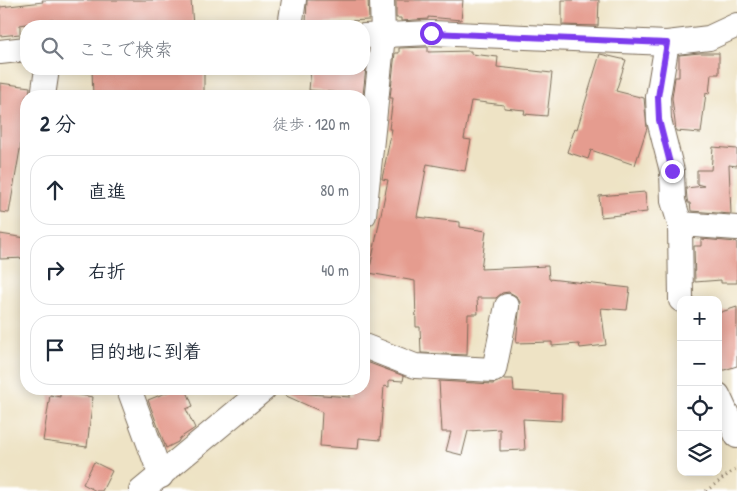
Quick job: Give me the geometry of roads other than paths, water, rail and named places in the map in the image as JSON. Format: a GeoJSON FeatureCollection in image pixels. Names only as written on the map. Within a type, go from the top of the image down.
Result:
{"type":"FeatureCollection","features":[{"type":"Feature","properties":{"kind":"street"},"geometry":{"type":"LineString","coordinates":[[291,20],[294,0]]}},
{"type":"Feature","properties":{"kind":"street"},"geometry":{"type":"LineString","coordinates":[[370,95],[373,36],[382,0]]}},
{"type":"Feature","properties":{"kind":"street"},"geometry":{"type":"LineString","coordinates":[[373,36],[431,33],[667,43],[709,38],[737,25]]}},
{"type":"Feature","properties":{"kind":"street"},"geometry":{"type":"LineString","coordinates":[[667,43],[658,97],[659,120],[672,171],[673,201],[680,224],[681,296]]}},
{"type":"Feature","properties":{"kind":"street"},"geometry":{"type":"LineString","coordinates":[[0,52],[20,50]]}},
{"type":"Feature","properties":{"kind":"street"},"geometry":{"type":"LineString","coordinates":[[45,90],[47,75]]}},
{"type":"Feature","properties":{"kind":"street"},"geometry":{"type":"LineString","coordinates":[[680,224],[737,228]]}},
{"type":"Feature","properties":{"kind":"street"},"geometry":{"type":"LineString","coordinates":[[370,348],[414,366],[494,370],[507,306]]}},
{"type":"Feature","properties":{"kind":"street"},"geometry":{"type":"LineString","coordinates":[[131,395],[161,476]]}},
{"type":"Feature","properties":{"kind":"street"},"geometry":{"type":"LineString","coordinates":[[141,491],[257,395]]}},
{"type":"Feature","properties":{"kind":"street"},"geometry":{"type":"LineString","coordinates":[[722,404],[737,436]]}}]}
